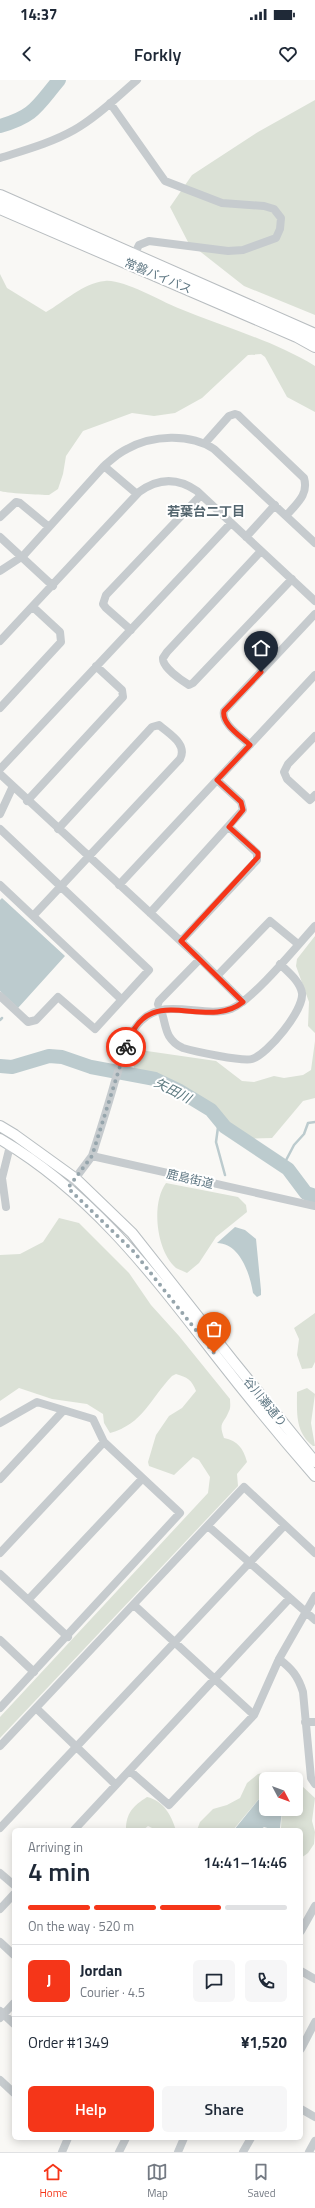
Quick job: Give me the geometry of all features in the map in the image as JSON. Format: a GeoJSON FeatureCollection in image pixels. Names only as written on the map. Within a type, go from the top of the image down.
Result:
{"type":"FeatureCollection","features":[{"type":"Feature","properties":{"kind":"highway","name":"常磐バイパス"},"geometry":{"type":"LineString","coordinates":[[0,196],[6,207],[297,336],[315,346]]}},
{"type":"Feature","properties":{"kind":"highway","name":"常磐バイパス"},"geometry":{"type":"LineString","coordinates":[[6,207],[134,255],[315,335]]}},
{"type":"Feature","properties":{"kind":"main road"},"geometry":{"type":"LineString","coordinates":[[0,1126],[16,1135],[76,1179]]}},
{"type":"Feature","properties":{"kind":"main road"},"geometry":{"type":"LineString","coordinates":[[0,1140],[68,1188],[108,1225],[147,1267],[259,1411],[315,1476]]}},
{"type":"Feature","properties":{"kind":"main road","name":"谷川瀬通り"},"geometry":{"type":"LineString","coordinates":[[76,1179],[132,1233],[233,1362],[315,1462]]}},
{"type":"Feature","properties":{"kind":"street"},"geometry":{"type":"LineString","coordinates":[[0,158],[66,134],[110,104],[137,80]]}},
{"type":"Feature","properties":{"kind":"street"},"geometry":{"type":"LineString","coordinates":[[110,104],[165,181],[222,203],[264,206],[274,209],[281,218],[280,229],[276,238],[243,250],[228,251],[149,241],[139,245],[134,255]]}},
{"type":"Feature","properties":{"kind":"street"},"geometry":{"type":"LineString","coordinates":[[205,443],[228,416],[235,414],[238,415],[304,478],[305,489],[303,496],[286,516]]}},
{"type":"Feature","properties":{"kind":"street"},"geometry":{"type":"LineString","coordinates":[[0,571],[23,556],[104,466],[117,454],[138,444],[173,439],[194,440],[205,443],[220,455],[315,543]]}},
{"type":"Feature","properties":{"kind":"street"},"geometry":{"type":"LineString","coordinates":[[104,466],[137,494]]}},
{"type":"Feature","properties":{"kind":"street"},"geometry":{"type":"LineString","coordinates":[[0,641],[53,586],[137,494],[148,485],[169,480],[186,484],[201,495],[315,601]]}},
{"type":"Feature","properties":{"kind":"street"},"geometry":{"type":"LineString","coordinates":[[130,630],[106,608],[104,600],[201,495]]}},
{"type":"Feature","properties":{"kind":"street"},"geometry":{"type":"LineString","coordinates":[[0,517],[16,502],[20,503],[49,527]]}},
{"type":"Feature","properties":{"kind":"street"},"geometry":{"type":"LineString","coordinates":[[246,537],[275,506]]}},
{"type":"Feature","properties":{"kind":"street"},"geometry":{"type":"LineString","coordinates":[[0,769],[231,523]]}},
{"type":"Feature","properties":{"kind":"street"},"geometry":{"type":"LineString","coordinates":[[0,537],[23,556],[53,586]]}},
{"type":"Feature","properties":{"kind":"street"},"geometry":{"type":"LineString","coordinates":[[261,551],[163,658],[165,664],[184,682],[188,685],[193,683],[292,579]]}},
{"type":"Feature","properties":{"kind":"street"},"geometry":{"type":"LineString","coordinates":[[0,708],[61,642],[60,632],[33,607]]}},
{"type":"Feature","properties":{"kind":"street"},"geometry":{"type":"LineString","coordinates":[[250,745],[227,723],[223,716],[224,711],[315,614]]}},
{"type":"Feature","properties":{"kind":"street"},"geometry":{"type":"LineString","coordinates":[[27,801],[123,697],[122,690],[96,666]]}},
{"type":"Feature","properties":{"kind":"street"},"geometry":{"type":"LineString","coordinates":[[119,885],[315,675]]}},
{"type":"Feature","properties":{"kind":"street"},"geometry":{"type":"LineString","coordinates":[[33,916],[180,759],[183,750],[181,745],[159,725],[152,727],[58,829]]}},
{"type":"Feature","properties":{"kind":"street"},"geometry":{"type":"LineString","coordinates":[[315,736],[288,764],[284,772],[287,779],[310,800],[315,795]]}},
{"type":"Feature","properties":{"kind":"street"},"geometry":{"type":"LineString","coordinates":[[0,774],[27,801],[181,941],[243,1002]]}},
{"type":"Feature","properties":{"kind":"street"},"geometry":{"type":"LineString","coordinates":[[150,913],[243,810],[241,802],[217,780]]}},
{"type":"Feature","properties":{"kind":"street"},"geometry":{"type":"LineString","coordinates":[[0,814],[13,786]]}},
{"type":"Feature","properties":{"kind":"street"},"geometry":{"type":"LineString","coordinates":[[181,941],[256,860],[258,853],[229,827]]}},
{"type":"Feature","properties":{"kind":"street"},"geometry":{"type":"LineString","coordinates":[[0,829],[149,970],[95,1029],[58,997],[36,1020],[28,1022],[0,996]]}},
{"type":"Feature","properties":{"kind":"street"},"geometry":{"type":"LineString","coordinates":[[0,885],[121,999]]}},
{"type":"Feature","properties":{"kind":"street"},"geometry":{"type":"LineString","coordinates":[[217,976],[270,921],[298,944]]}},
{"type":"Feature","properties":{"kind":"street"},"geometry":{"type":"LineString","coordinates":[[68,1188],[92,1156],[131,1035],[148,1015],[160,1007],[224,1011],[243,1002],[315,926]]}},
{"type":"Feature","properties":{"kind":"street"},"geometry":{"type":"LineString","coordinates":[[200,959],[159,1001],[169,1036],[183,1047],[237,1059],[253,1059],[261,1054],[290,1022],[300,1002],[302,994],[300,985],[280,964]]}},
{"type":"Feature","properties":{"kind":"street"},"geometry":{"type":"LineString","coordinates":[[6,1207],[2,1178],[10,1146]]}},
{"type":"Feature","properties":{"kind":"street","name":"鹿島街道"},"geometry":{"type":"LineString","coordinates":[[92,1156],[315,1206]]}},
{"type":"Feature","properties":{"kind":"street"},"geometry":{"type":"LineString","coordinates":[[0,1423],[37,1402],[62,1411],[93,1419],[104,1442],[180,1513],[68,1637],[1,1705]]}},
{"type":"Feature","properties":{"kind":"street"},"geometry":{"type":"LineString","coordinates":[[0,1479],[62,1411]]}},
{"type":"Feature","properties":{"kind":"street"},"geometry":{"type":"LineString","coordinates":[[0,1553],[104,1442]]}},
{"type":"Feature","properties":{"kind":"street"},"geometry":{"type":"LineString","coordinates":[[28,1600],[142,1479]]}},
{"type":"Feature","properties":{"kind":"street"},"geometry":{"type":"LineString","coordinates":[[0,1746],[244,1487],[284,1526],[315,1553]]}},
{"type":"Feature","properties":{"kind":"street"},"geometry":{"type":"LineString","coordinates":[[208,1526],[304,1613],[315,1620]]}},
{"type":"Feature","properties":{"kind":"street"},"geometry":{"type":"LineString","coordinates":[[0,1828],[284,1526]]}},
{"type":"Feature","properties":{"kind":"street"},"geometry":{"type":"LineString","coordinates":[[0,1574],[68,1637]]}},
{"type":"Feature","properties":{"kind":"street"},"geometry":{"type":"LineString","coordinates":[[130,1771],[169,1805],[254,1715],[279,1659],[315,1596]]}},
{"type":"Feature","properties":{"kind":"street"},"geometry":{"type":"LineString","coordinates":[[76,1828],[290,1599]]}},
{"type":"Feature","properties":{"kind":"street"},"geometry":{"type":"LineString","coordinates":[[134,1605],[254,1715]]}},
{"type":"Feature","properties":{"kind":"street"},"geometry":{"type":"LineString","coordinates":[[0,1640],[34,1672]]}},
{"type":"Feature","properties":{"kind":"street"},"geometry":{"type":"LineString","coordinates":[[279,1659],[293,1670],[299,1679],[303,1692],[311,1778],[315,1784]]}},
{"type":"Feature","properties":{"kind":"street"},"geometry":{"type":"LineString","coordinates":[[36,1708],[116,1785]]}},
{"type":"Feature","properties":{"kind":"street"},"geometry":{"type":"LineString","coordinates":[[305,1722],[315,1722]]}},
{"type":"Feature","properties":{"kind":"street"},"geometry":{"type":"LineString","coordinates":[[0,1873],[12,1883]]}},
{"type":"Feature","properties":{"kind":"street"},"geometry":{"type":"LineString","coordinates":[[0,1909],[12,1896]]}},
{"type":"Feature","properties":{"kind":"street"},"geometry":{"type":"LineString","coordinates":[[303,1927],[315,1906]]}},
{"type":"Feature","properties":{"kind":"street"},"geometry":{"type":"LineString","coordinates":[[0,1942],[12,1953]]}},
{"type":"Feature","properties":{"kind":"street"},"geometry":{"type":"LineString","coordinates":[[303,1972],[315,1979]]}},
{"type":"Feature","properties":{"kind":"street"},"geometry":{"type":"LineString","coordinates":[[12,2005],[1,2014],[12,2022]]}},
{"type":"Feature","properties":{"kind":"street"},"geometry":{"type":"LineString","coordinates":[[303,2044],[315,2022]]}},
{"type":"Feature","properties":{"kind":"street"},"geometry":{"type":"LineString","coordinates":[[0,2080],[12,2091]]}},
{"type":"Feature","properties":{"kind":"street"},"geometry":{"type":"LineString","coordinates":[[303,2110],[315,2117]]}},
{"type":"Feature","properties":{"kind":"street"},"geometry":{"type":"LineString","coordinates":[[62,2152],[65,2140]]}},
{"type":"Feature","properties":{"kind":"street"},"geometry":{"type":"LineString","coordinates":[[119,2152],[125,2140]]}},
{"type":"Feature","properties":{"kind":"street"},"geometry":{"type":"LineString","coordinates":[[178,2152],[183,2140]]}},
{"type":"Feature","properties":{"kind":"street"},"geometry":{"type":"LineString","coordinates":[[243,2152],[250,2140]]}},
{"type":"Feature","properties":{"kind":"street"},"geometry":{"type":"LineString","coordinates":[[309,2152],[315,2141]]}},
{"type":"Feature","properties":{"kind":"shaded area"},"geometry":{"type":"Polygon","coordinates":[[[315,100],[315,315],[244,286],[188,242],[170,207],[192,175],[258,132],[315,100]]]}},
{"type":"Feature","properties":{"kind":"shaded area"},"geometry":{"type":"Polygon","coordinates":[[[0,274],[7,288],[46,312],[89,285],[97,282],[113,281],[142,291],[178,308],[248,334],[299,357],[315,366],[315,412],[287,397],[265,357],[261,354],[248,355],[202,398],[175,413],[154,416],[132,413],[83,431],[66,456],[63,474],[58,489],[49,495],[0,491],[0,274]]]}},
{"type":"Feature","properties":{"kind":"shaded area"},"geometry":{"type":"Polygon","coordinates":[[[2,898],[65,956],[18,1008],[0,991],[0,900],[2,898]]]}},
{"type":"Feature","properties":{"kind":"shaded area"},"geometry":{"type":"Polygon","coordinates":[[[315,936],[315,1033],[308,1026],[309,1002],[296,966],[297,959],[315,936]]]}},
{"type":"Feature","properties":{"kind":"shaded area"},"geometry":{"type":"Polygon","coordinates":[[[315,1041],[315,1098],[303,1101],[272,1138],[242,1139],[232,1136],[186,1097],[158,1083],[134,1068],[133,1055],[140,1050],[216,1061],[242,1081],[254,1082],[274,1076],[284,1078],[303,1075],[311,1070],[315,1041]]]}},
{"type":"Feature","properties":{"kind":"shaded area"},"geometry":{"type":"Polygon","coordinates":[[[166,1183],[238,1197],[246,1205],[247,1212],[216,1237],[199,1263],[187,1273],[176,1268],[169,1260],[160,1239],[157,1214],[158,1202],[166,1183]]]}},
{"type":"Feature","properties":{"kind":"shaded area"},"geometry":{"type":"Polygon","coordinates":[[[59,1218],[79,1223],[129,1273],[151,1305],[179,1336],[230,1399],[230,1410],[222,1423],[222,1433],[224,1438],[233,1441],[242,1449],[247,1462],[237,1474],[238,1486],[0,1738],[0,1717],[208,1493],[210,1477],[199,1460],[193,1457],[174,1475],[149,1466],[148,1462],[156,1435],[169,1416],[182,1408],[196,1391],[191,1382],[180,1375],[176,1374],[172,1376],[145,1410],[131,1424],[110,1433],[104,1423],[103,1414],[87,1404],[52,1399],[19,1388],[0,1401],[0,1255],[20,1254],[43,1242],[59,1218]]]}},
{"type":"Feature","properties":{"kind":"shaded area"},"geometry":{"type":"Polygon","coordinates":[[[235,1227],[245,1230],[256,1239],[261,1290],[261,1295],[257,1297],[253,1293],[246,1269],[238,1254],[225,1244],[217,1243],[235,1227]]]}},
{"type":"Feature","properties":{"kind":"shaded area"},"geometry":{"type":"Polygon","coordinates":[[[315,1313],[315,1362],[312,1368],[302,1369],[297,1355],[299,1339],[294,1328],[315,1313]]]}},
{"type":"Feature","properties":{"kind":"shaded area"},"geometry":{"type":"Polygon","coordinates":[[[307,1388],[315,1394],[311,1423],[315,1446],[307,1441],[303,1435],[297,1415],[297,1392],[307,1388]]]}},
{"type":"Feature","properties":{"kind":"shaded area"},"geometry":{"type":"Polygon","coordinates":[[[259,1774],[259,1799],[235,1828],[198,1828],[200,1822],[213,1809],[227,1805],[240,1798],[247,1783],[259,1774]]]}},
{"type":"Feature","properties":{"kind":"shaded area"},"geometry":{"type":"Polygon","coordinates":[[[303,1787],[315,1798],[312,1821],[315,1832],[314,1844],[308,1853],[303,1857],[303,1828],[281,1828],[282,1816],[303,1816],[303,1787]]]}},
{"type":"Feature","properties":{"kind":"shaded area"},"geometry":{"type":"Polygon","coordinates":[[[147,1797],[158,1802],[166,1809],[175,1828],[152,1828],[148,1826],[146,1828],[126,1828],[127,1819],[131,1810],[147,1797]]]}},
{"type":"Feature","properties":{"kind":"shaded area"},"geometry":{"type":"Polygon","coordinates":[[[259,1799],[259,1816],[281,1816],[280,1828],[236,1828],[259,1799]]]}},
{"type":"Feature","properties":{"kind":"waterway"},"geometry":{"type":"LineString","coordinates":[[0,126],[28,114],[40,103],[59,80]]}},
{"type":"Feature","properties":{"kind":"waterway","name":"矢田川"},"geometry":{"type":"LineString","coordinates":[[0,1066],[12,1067],[49,1056],[62,1057],[91,1067],[155,1079],[178,1090],[211,1110],[225,1127],[288,1169],[306,1193],[315,1196]]}},
{"type":"Feature","properties":{"kind":"waterway"},"geometry":{"type":"LineString","coordinates":[[219,1120],[216,1142],[225,1175]]}},
{"type":"Feature","properties":{"kind":"waterway"},"geometry":{"type":"LineString","coordinates":[[283,1166],[294,1145],[304,1134],[308,1123],[315,1122]]}},
{"type":"Feature","properties":{"kind":"way so far"},"geometry":{"type":"LineString","coordinates":[[126,1047],[92,1156],[68,1188],[108,1225],[134,1252],[214,1353]]}},
{"type":"Feature","properties":{"kind":"district","name":"若葉台二丁目"},"geometry":{"type":"Point","coordinates":[206,511]}},
{"type":"Feature","properties":{"kind":"route"},"geometry":{"type":"LineString","coordinates":[[126,1047],[131,1035],[140,1021],[153,1012],[174,1009],[211,1012],[224,1011],[238,1006],[243,1002],[181,941],[258,857],[258,853],[229,827],[243,810],[243,807],[241,802],[217,780],[250,745],[227,723],[223,716],[224,711],[261,672]]}}]}
